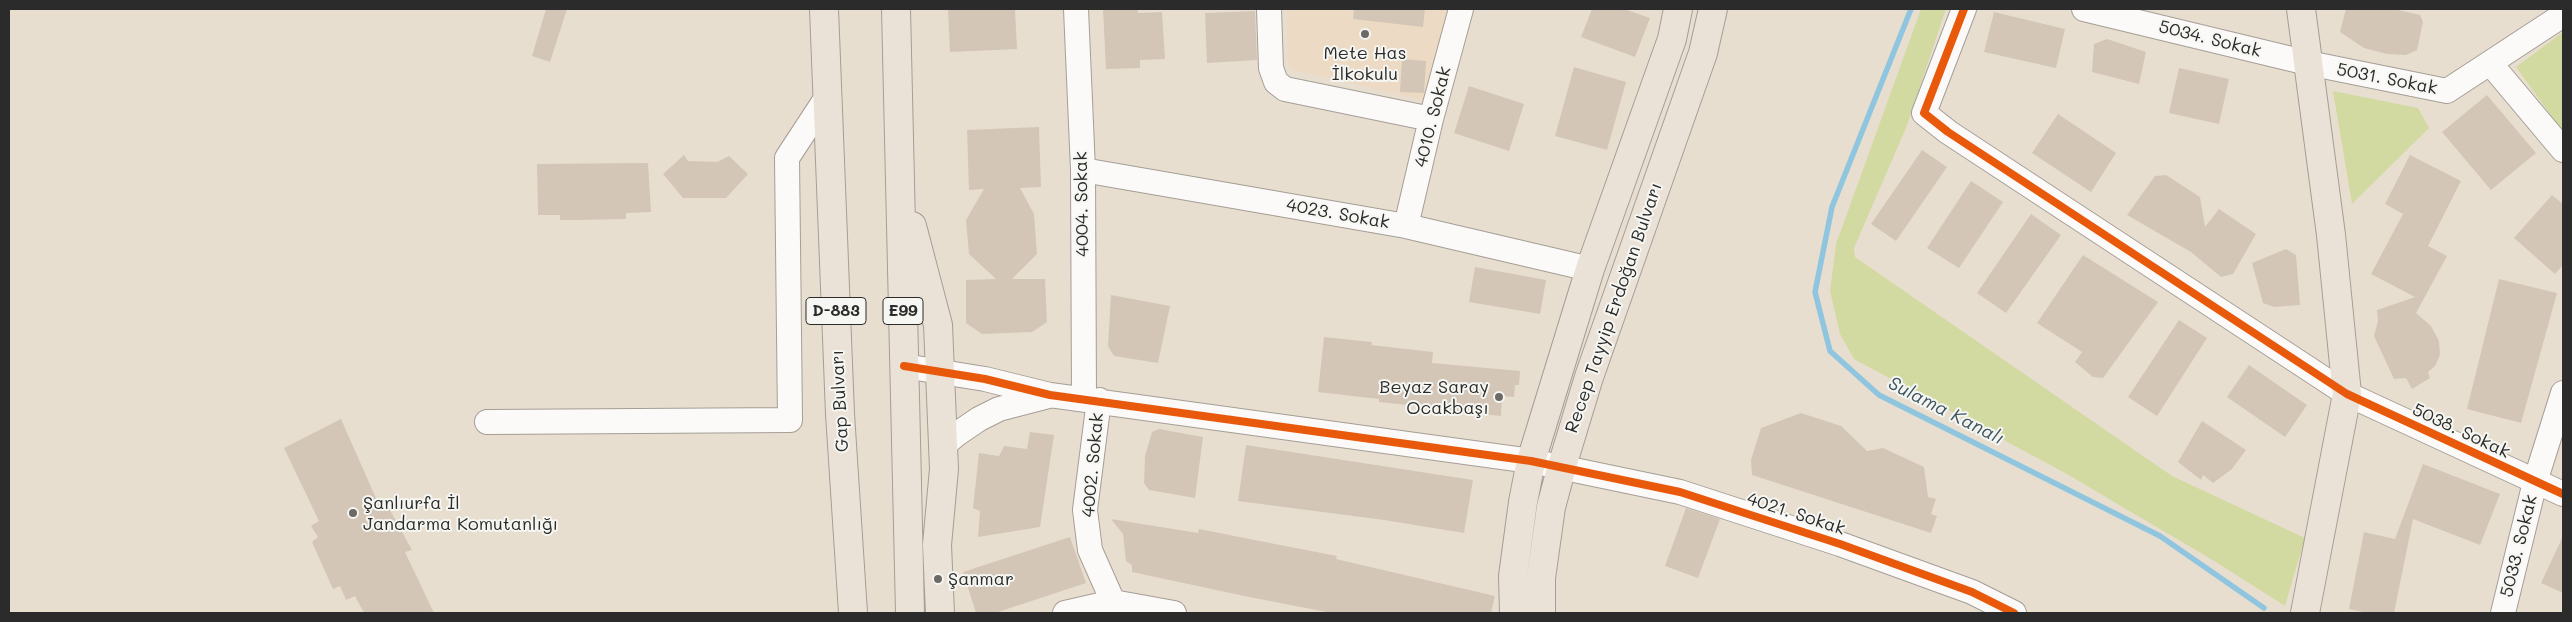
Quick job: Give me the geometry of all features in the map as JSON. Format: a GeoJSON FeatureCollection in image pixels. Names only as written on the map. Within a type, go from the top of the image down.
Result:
{"type":"FeatureCollection","features":[{"type":"Feature","properties":{"kind":"main road","name":"Gap Bulvarı"},"geometry":{"type":"LineString","coordinates":[[824,9],[840,414],[853,613]]}},
{"type":"Feature","properties":{"kind":"main road","name":"E99"},"geometry":{"type":"LineString","coordinates":[[896,9],[904,366],[908,449],[910,613]]}},
{"type":"Feature","properties":{"kind":"main road","name":"Recep Tayyip Erdoğan Bulvarı"},"geometry":{"type":"LineString","coordinates":[[1514,613],[1514,576],[1523,502],[1532,461],[1590,269],[1672,40],[1678,9]]}},
{"type":"Feature","properties":{"kind":"main road","name":"Recep Tayyip Erdoğan Bulvarı"},"geometry":{"type":"LineString","coordinates":[[1541,613],[1540,578],[1551,506],[1562,466],[1589,377],[1703,53],[1713,9]]}},
{"type":"Feature","properties":{"kind":"main road"},"geometry":{"type":"LineString","coordinates":[[2300,9],[2332,244],[2347,394],[2305,613]]}},
{"type":"Feature","properties":{"kind":"main road"},"geometry":{"type":"LineString","coordinates":[[901,184],[938,325],[944,469],[937,545],[940,613]]}},
{"type":"Feature","properties":{"kind":"street","name":"4004. Sokak"},"geometry":{"type":"LineString","coordinates":[[1076,9],[1091,400]]}},
{"type":"Feature","properties":{"kind":"street"},"geometry":{"type":"LineString","coordinates":[[1269,9],[1271,68],[1276,82],[1286,89],[1431,119]]}},
{"type":"Feature","properties":{"kind":"street","name":"4010. Sokak"},"geometry":{"type":"LineString","coordinates":[[1406,226],[1431,119],[1461,9]]}},
{"type":"Feature","properties":{"kind":"street","name":"5038. Sokak"},"geometry":{"type":"LineString","coordinates":[[1964,9],[1924,113],[1956,138],[2347,394],[2563,494]]}},
{"type":"Feature","properties":{"kind":"street","name":"5034. Sokak"},"geometry":{"type":"LineString","coordinates":[[2084,9],[2308,63]]}},
{"type":"Feature","properties":{"kind":"street","name":"5031. Sokak"},"geometry":{"type":"LineString","coordinates":[[2308,63],[2447,91],[2563,16]]}},
{"type":"Feature","properties":{"kind":"street"},"geometry":{"type":"LineString","coordinates":[[2490,63],[2563,150]]}},
{"type":"Feature","properties":{"kind":"street"},"geometry":{"type":"LineString","coordinates":[[487,422],[790,420],[787,158],[827,97]]}},
{"type":"Feature","properties":{"kind":"street","name":"4023. Sokak"},"geometry":{"type":"LineString","coordinates":[[1083,170],[1406,226],[1590,269]]}},
{"type":"Feature","properties":{"kind":"street"},"geometry":{"type":"LineString","coordinates":[[904,366],[985,379],[1050,396]]}},
{"type":"Feature","properties":{"kind":"street","name":"5033. Sokak"},"geometry":{"type":"LineString","coordinates":[[2503,613],[2535,482],[2563,394]]}},
{"type":"Feature","properties":{"kind":"street"},"geometry":{"type":"LineString","coordinates":[[943,446],[979,419],[999,409],[1050,396]]}},
{"type":"Feature","properties":{"kind":"street","name":"4021. Sokak"},"geometry":{"type":"LineString","coordinates":[[1050,396],[1091,400],[1181,414],[1532,461],[1680,492],[1840,544],[1972,592],[2014,613]]}},
{"type":"Feature","properties":{"kind":"street","name":"4002. Sokak"},"geometry":{"type":"LineString","coordinates":[[1091,400],[1085,510],[1090,550],[1116,608]]}},
{"type":"Feature","properties":{"kind":"street"},"geometry":{"type":"LineString","coordinates":[[1065,613],[1116,608],[1174,613]]}},
{"type":"Feature","properties":{"kind":"shaded area","name":"Mete Has İlkokulu"},"geometry":{"type":"Polygon","coordinates":[[[1287,9],[1448,9],[1425,101],[1290,69],[1287,59],[1287,9]]]}},
{"type":"Feature","properties":{"kind":"green space"},"geometry":{"type":"Polygon","coordinates":[[[1921,9],[1946,9],[1906,128],[1854,248],[1855,257],[2172,476],[2305,538],[2285,606],[2216,562],[2065,473],[1854,359],[1840,334],[1830,291],[1836,244],[1921,9]]]}},
{"type":"Feature","properties":{"kind":"green space"},"geometry":{"type":"Polygon","coordinates":[[[2563,32],[2563,132],[2516,67],[2563,32]]]}},
{"type":"Feature","properties":{"kind":"green space"},"geometry":{"type":"Polygon","coordinates":[[[2333,91],[2418,108],[2429,128],[2352,204],[2333,91]]]}},
{"type":"Feature","properties":{"kind":"building"},"geometry":{"type":"Polygon","coordinates":[[[546,9],[567,9],[550,62],[532,56],[546,9]]]}},
{"type":"Feature","properties":{"kind":"building"},"geometry":{"type":"Polygon","coordinates":[[[948,9],[1015,9],[1017,49],[950,52],[948,9]]]}},
{"type":"Feature","properties":{"kind":"building"},"geometry":{"type":"Polygon","coordinates":[[[1103,9],[1138,9],[1138,13],[1162,12],[1165,59],[1140,60],[1140,68],[1106,69],[1103,9]]]}},
{"type":"Feature","properties":{"kind":"building"},"geometry":{"type":"Polygon","coordinates":[[[1354,9],[1425,9],[1423,27],[1353,19],[1354,9]]]}},
{"type":"Feature","properties":{"kind":"building"},"geometry":{"type":"Polygon","coordinates":[[[1592,9],[1624,9],[1650,18],[1635,57],[1581,37],[1592,9]]]}},
{"type":"Feature","properties":{"kind":"building"},"geometry":{"type":"Polygon","coordinates":[[[2346,9],[2394,9],[2420,15],[2423,22],[2417,50],[2406,55],[2387,54],[2364,48],[2340,32],[2346,9]]]}},
{"type":"Feature","properties":{"kind":"building"},"geometry":{"type":"Polygon","coordinates":[[[1255,11],[1257,60],[1207,63],[1205,13],[1255,11]]]}},
{"type":"Feature","properties":{"kind":"building"},"geometry":{"type":"Polygon","coordinates":[[[1994,12],[2065,29],[2056,68],[1984,52],[1994,12]]]}},
{"type":"Feature","properties":{"kind":"building"},"geometry":{"type":"Polygon","coordinates":[[[2107,39],[2146,52],[2139,84],[2092,72],[2094,44],[2107,39]]]}},
{"type":"Feature","properties":{"kind":"building"},"geometry":{"type":"Polygon","coordinates":[[[1402,59],[1426,61],[1424,93],[1400,92],[1402,59]]]}},
{"type":"Feature","properties":{"kind":"building"},"geometry":{"type":"Polygon","coordinates":[[[1574,67],[1626,82],[1607,150],[1555,136],[1574,67]]]}},
{"type":"Feature","properties":{"kind":"building"},"geometry":{"type":"Polygon","coordinates":[[[2179,68],[2229,79],[2219,124],[2169,113],[2179,68]]]}},
{"type":"Feature","properties":{"kind":"building"},"geometry":{"type":"Polygon","coordinates":[[[1469,86],[1524,104],[1509,151],[1454,133],[1469,86]]]}},
{"type":"Feature","properties":{"kind":"building"},"geometry":{"type":"Polygon","coordinates":[[[2487,95],[2536,153],[2491,190],[2442,132],[2487,95]]]}},
{"type":"Feature","properties":{"kind":"building"},"geometry":{"type":"Polygon","coordinates":[[[2058,114],[2116,153],[2091,192],[2032,153],[2058,114]]]}},
{"type":"Feature","properties":{"kind":"building"},"geometry":{"type":"Polygon","coordinates":[[[1039,127],[1041,187],[1020,188],[1034,214],[1037,254],[1012,279],[1045,279],[1047,322],[1032,332],[982,334],[966,323],[966,280],[996,279],[969,254],[966,220],[984,189],[969,190],[967,130],[1039,127]]]}},
{"type":"Feature","properties":{"kind":"building"},"geometry":{"type":"Polygon","coordinates":[[[1922,150],[1947,167],[1896,241],[1871,224],[1922,150]]]}},
{"type":"Feature","properties":{"kind":"building"},"geometry":{"type":"Polygon","coordinates":[[[684,155],[688,161],[717,162],[729,156],[748,174],[726,198],[683,198],[663,174],[684,155]]]}},
{"type":"Feature","properties":{"kind":"building"},"geometry":{"type":"Polygon","coordinates":[[[2410,155],[2461,181],[2428,246],[2447,256],[2416,313],[2431,326],[2439,341],[2440,355],[2435,366],[2428,372],[2430,378],[2412,389],[2406,378],[2394,379],[2374,336],[2378,321],[2377,310],[2415,297],[2371,274],[2403,214],[2385,204],[2410,155]]]}},
{"type":"Feature","properties":{"kind":"building"},"geometry":{"type":"Polygon","coordinates":[[[648,163],[651,212],[626,213],[626,219],[560,220],[560,215],[538,215],[537,164],[648,163]]]}},
{"type":"Feature","properties":{"kind":"building"},"geometry":{"type":"Polygon","coordinates":[[[2166,175],[2200,197],[2205,227],[2219,209],[2256,234],[2233,274],[2221,277],[2191,252],[2127,215],[2155,176],[2166,175]]]}},
{"type":"Feature","properties":{"kind":"building"},"geometry":{"type":"Polygon","coordinates":[[[1971,181],[2003,202],[1959,268],[1927,248],[1971,181]]]}},
{"type":"Feature","properties":{"kind":"building"},"geometry":{"type":"Polygon","coordinates":[[[2552,195],[2563,204],[2563,265],[2555,274],[2514,238],[2552,195]]]}},
{"type":"Feature","properties":{"kind":"building"},"geometry":{"type":"Polygon","coordinates":[[[2031,214],[2061,235],[2006,313],[1977,293],[2031,214]]]}},
{"type":"Feature","properties":{"kind":"building"},"geometry":{"type":"Polygon","coordinates":[[[2286,249],[2296,255],[2300,305],[2274,307],[2263,303],[2252,263],[2286,249]]]}},
{"type":"Feature","properties":{"kind":"building"},"geometry":{"type":"Polygon","coordinates":[[[2083,255],[2158,302],[2103,378],[2093,377],[2075,362],[2082,352],[2037,323],[2083,255]]]}},
{"type":"Feature","properties":{"kind":"building"},"geometry":{"type":"Polygon","coordinates":[[[1475,267],[1546,280],[1540,314],[1469,302],[1475,267]]]}},
{"type":"Feature","properties":{"kind":"building"},"geometry":{"type":"Polygon","coordinates":[[[2499,279],[2557,293],[2521,423],[2467,409],[2499,279]]]}},
{"type":"Feature","properties":{"kind":"building"},"geometry":{"type":"Polygon","coordinates":[[[1111,295],[1170,306],[1158,363],[1114,356],[1108,346],[1111,295]]]}},
{"type":"Feature","properties":{"kind":"building"},"geometry":{"type":"Polygon","coordinates":[[[2179,320],[2207,338],[2157,416],[2128,397],[2179,320]]]}},
{"type":"Feature","properties":{"kind":"building"},"geometry":{"type":"Polygon","coordinates":[[[1324,337],[1372,342],[1371,345],[1433,352],[1432,363],[1520,371],[1519,385],[1515,385],[1514,397],[1502,396],[1501,416],[1446,411],[1446,409],[1379,402],[1379,399],[1318,392],[1324,337]]]}},
{"type":"Feature","properties":{"kind":"building"},"geometry":{"type":"Polygon","coordinates":[[[2249,365],[2307,405],[2285,437],[2227,397],[2249,365]]]}},
{"type":"Feature","properties":{"kind":"building"},"geometry":{"type":"Polygon","coordinates":[[[1801,413],[1841,426],[1867,451],[1883,448],[1924,467],[1928,497],[1936,499],[1931,514],[1937,516],[1931,533],[1752,475],[1751,460],[1761,428],[1801,413]]]}},
{"type":"Feature","properties":{"kind":"building","name":"Şanlıurfa İl Jandarma Komutanlığı"},"geometry":{"type":"Polygon","coordinates":[[[341,419],[379,505],[385,501],[412,550],[405,552],[434,613],[364,613],[355,596],[346,600],[340,586],[333,589],[312,542],[318,537],[311,526],[319,521],[284,448],[341,419]]]}},
{"type":"Feature","properties":{"kind":"building"},"geometry":{"type":"Polygon","coordinates":[[[2202,421],[2246,450],[2232,469],[2213,483],[2203,475],[2201,480],[2178,462],[2202,421]]]}},
{"type":"Feature","properties":{"kind":"building"},"geometry":{"type":"Polygon","coordinates":[[[1159,429],[1203,437],[1195,498],[1149,490],[1144,483],[1145,456],[1152,432],[1159,429]]]}},
{"type":"Feature","properties":{"kind":"building"},"geometry":{"type":"Polygon","coordinates":[[[1030,432],[1054,435],[1040,527],[978,537],[980,511],[973,508],[979,453],[999,456],[1004,446],[1027,449],[1030,432]]]}},
{"type":"Feature","properties":{"kind":"building"},"geometry":{"type":"Polygon","coordinates":[[[1246,445],[1473,480],[1464,533],[1384,520],[1238,501],[1246,445]]]}},
{"type":"Feature","properties":{"kind":"building"},"geometry":{"type":"Polygon","coordinates":[[[2423,464],[2500,494],[2480,545],[2413,519],[2394,613],[2368,613],[2349,609],[2364,532],[2395,539],[2423,464]]]}},
{"type":"Feature","properties":{"kind":"building"},"geometry":{"type":"Polygon","coordinates":[[[1686,508],[1720,519],[1698,578],[1665,566],[1686,508]]]}},
{"type":"Feature","properties":{"kind":"building"},"geometry":{"type":"Polygon","coordinates":[[[1111,519],[1198,533],[1199,529],[1337,556],[1336,559],[1495,596],[1491,613],[1332,613],[1249,597],[1132,572],[1132,565],[1126,561],[1123,534],[1111,519]]]}},
{"type":"Feature","properties":{"kind":"building"},"geometry":{"type":"Polygon","coordinates":[[[2563,536],[2563,593],[2541,583],[2563,536]]]}},
{"type":"Feature","properties":{"kind":"building"},"geometry":{"type":"Polygon","coordinates":[[[1070,537],[1086,583],[995,613],[976,613],[963,572],[1070,537]]]}},
{"type":"Feature","properties":{"kind":"waterway","name":"Sulama Kanalı"},"geometry":{"type":"LineString","coordinates":[[1911,9],[1832,207],[1815,292],[1830,351],[1879,395],[2160,536],[2264,608]]}},
{"type":"Feature","properties":{"kind":"cycle path"},"geometry":{"type":"LineString","coordinates":[[1964,9],[1924,113],[1948,132],[2347,394],[2563,494]]}},
{"type":"Feature","properties":{"kind":"cycle path"},"geometry":{"type":"LineString","coordinates":[[904,366],[985,379],[1050,395],[1531,461],[1680,492],[1840,544],[1972,592],[2014,613]]}},
{"type":"Feature","properties":{"kind":"place","name":"Mete Has İlkokulu"},"geometry":{"type":"Point","coordinates":[1365,34]}},
{"type":"Feature","properties":{"kind":"place","name":"Beyaz Saray Ocakbaşı"},"geometry":{"type":"Point","coordinates":[1499,397]}},
{"type":"Feature","properties":{"kind":"place","name":"Şanlıurfa İl Jandarma Komutanlığı"},"geometry":{"type":"Point","coordinates":[353,513]}},
{"type":"Feature","properties":{"kind":"place","name":"Şanmar"},"geometry":{"type":"Point","coordinates":[938,579]}}]}
